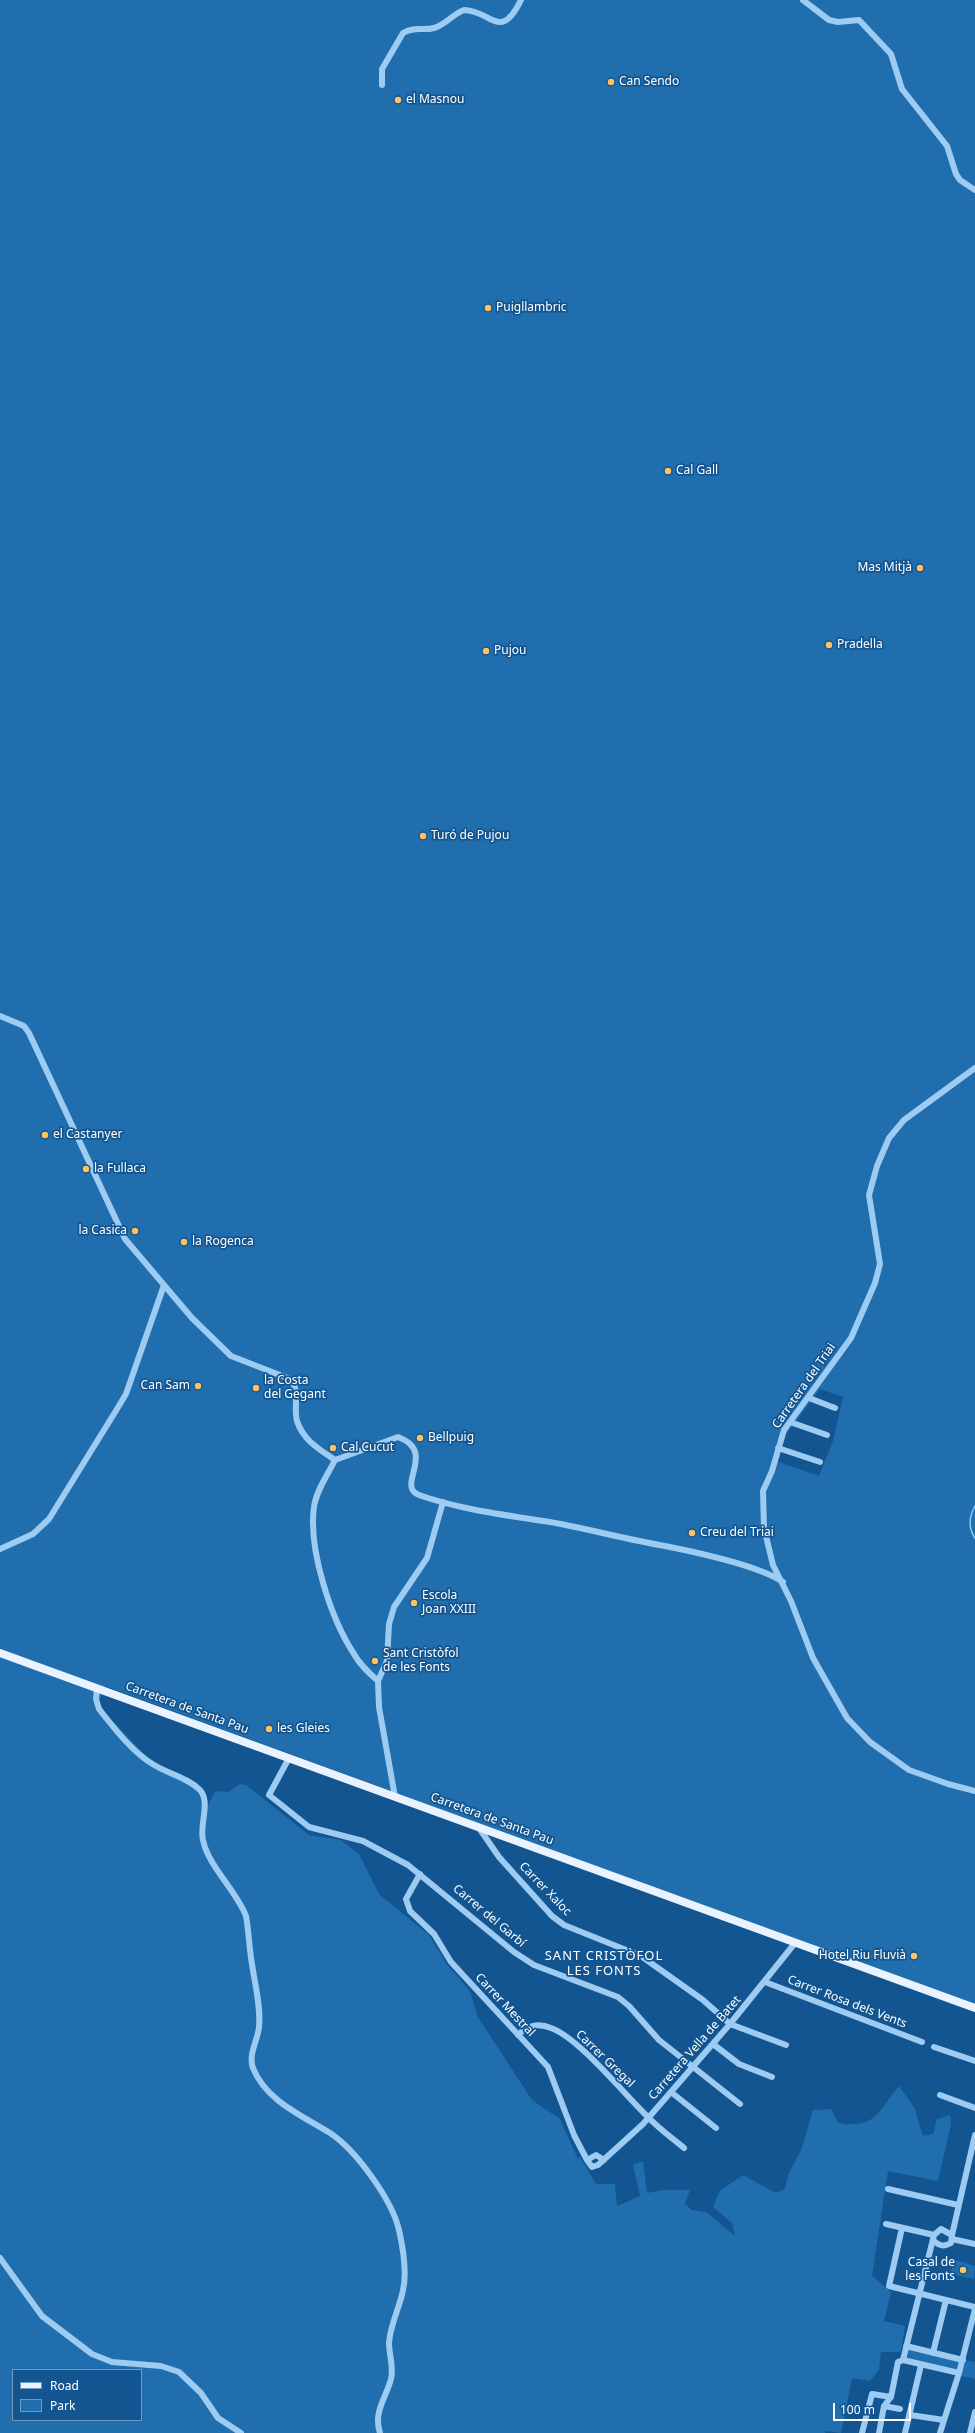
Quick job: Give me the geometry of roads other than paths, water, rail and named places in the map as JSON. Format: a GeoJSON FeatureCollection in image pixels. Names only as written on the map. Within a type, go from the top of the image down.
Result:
{"type":"FeatureCollection","features":[{"type":"Feature","properties":{"kind":"main road","name":"Carretera de Santa Pau"},"geometry":{"type":"LineString","coordinates":[[0,1653],[975,2008]]}},
{"type":"Feature","properties":{"kind":"street"},"geometry":{"type":"LineString","coordinates":[[382,86],[382,69],[404,33],[407,31],[415,28],[435,28],[464,10],[475,12],[493,22],[502,22],[509,17],[521,0]]}},
{"type":"Feature","properties":{"kind":"street"},"geometry":{"type":"LineString","coordinates":[[803,0],[829,20],[838,22],[859,20],[882,43],[891,54],[902,89],[950,150],[956,174],[960,180],[975,190]]}},
{"type":"Feature","properties":{"kind":"street"},"geometry":{"type":"LineString","coordinates":[[0,1016],[24,1026],[29,1033],[121,1233],[202,1328],[231,1356],[290,1379],[295,1384],[296,1419],[302,1434],[312,1445],[335,1460]]}},
{"type":"Feature","properties":{"kind":"street","name":"Carretera del Triai"},"geometry":{"type":"LineString","coordinates":[[975,1068],[904,1120],[889,1138],[877,1166],[869,1195],[879,1271],[863,1308],[857,1327],[809,1398],[784,1430],[772,1471],[763,1491],[764,1528],[774,1565],[783,1582],[821,1674],[855,1728],[870,1742],[909,1770],[948,1784],[975,1791]]}},
{"type":"Feature","properties":{"kind":"street"},"geometry":{"type":"LineString","coordinates":[[0,1549],[33,1534],[49,1519],[126,1394],[164,1285]]}},
{"type":"Feature","properties":{"kind":"street"},"geometry":{"type":"LineString","coordinates":[[809,1398],[836,1408]]}},
{"type":"Feature","properties":{"kind":"street"},"geometry":{"type":"LineString","coordinates":[[790,1422],[827,1435]]}},
{"type":"Feature","properties":{"kind":"street"},"geometry":{"type":"LineString","coordinates":[[378,1681],[355,1657],[337,1624],[316,1560],[314,1507],[317,1495],[335,1460],[398,1437],[413,1446],[418,1456],[411,1480],[412,1488],[417,1494],[443,1502],[691,1551],[758,1572],[783,1582]]}},
{"type":"Feature","properties":{"kind":"street"},"geometry":{"type":"LineString","coordinates":[[778,1448],[820,1462]]}},
{"type":"Feature","properties":{"kind":"street"},"geometry":{"type":"LineString","coordinates":[[395,1797],[378,1706],[378,1681],[387,1661],[389,1624],[394,1607],[427,1558],[443,1502]]}},
{"type":"Feature","properties":{"kind":"street"},"geometry":{"type":"LineString","coordinates":[[97,1688],[96,1700],[99,1709],[144,1758],[193,1784],[201,1791],[205,1806],[201,1829],[203,1842],[213,1861],[241,1904],[246,1916],[259,2012],[259,2028],[252,2054],[253,2067],[259,2078],[286,2107],[331,2134],[345,2146],[361,2163],[394,2215],[399,2230],[404,2272],[404,2289],[389,2343],[393,2369],[378,2415],[377,2424],[380,2433]]}},
{"type":"Feature","properties":{"kind":"street","name":"Carrer del Garbí"},"geometry":{"type":"LineString","coordinates":[[289,1758],[269,1795],[274,1801],[309,1828],[362,1841],[420,1874],[526,1960],[548,1972],[598,1988],[623,2000],[659,2040],[692,2068],[740,2104]]}},
{"type":"Feature","properties":{"kind":"street","name":"Carrer Xaloc"},"geometry":{"type":"LineString","coordinates":[[479,1828],[499,1857],[557,1920],[572,1929],[648,1960],[703,2000],[730,2024]]}},
{"type":"Feature","properties":{"kind":"street","name":"Carrer Mestral"},"geometry":{"type":"LineString","coordinates":[[420,1874],[406,1899],[408,1908],[432,1931],[451,1962],[550,2071],[574,2135],[587,2160]]}},
{"type":"Feature","properties":{"kind":"street","name":"Carretera Vella de Batet"},"geometry":{"type":"LineString","coordinates":[[604,2160],[649,2118],[730,2024],[795,1943]]}},
{"type":"Feature","properties":{"kind":"street","name":"Carrer Rosa dels Vents"},"geometry":{"type":"LineString","coordinates":[[765,1982],[922,2042]]}},
{"type":"Feature","properties":{"kind":"street"},"geometry":{"type":"LineString","coordinates":[[730,2024],[786,2045]]}},
{"type":"Feature","properties":{"kind":"street","name":"Carrer Gregal"},"geometry":{"type":"LineString","coordinates":[[518,2035],[524,2028],[534,2025],[546,2026],[561,2033],[583,2050],[649,2118],[684,2148]]}},
{"type":"Feature","properties":{"kind":"street"},"geometry":{"type":"LineString","coordinates":[[713,2044],[739,2064],[772,2077]]}},
{"type":"Feature","properties":{"kind":"street"},"geometry":{"type":"LineString","coordinates":[[934,2047],[975,2062]]}},
{"type":"Feature","properties":{"kind":"street"},"geometry":{"type":"LineString","coordinates":[[671,2092],[716,2128]]}},
{"type":"Feature","properties":{"kind":"street"},"geometry":{"type":"LineString","coordinates":[[940,2095],[975,2108]]}},
{"type":"Feature","properties":{"kind":"street"},"geometry":{"type":"LineString","coordinates":[[886,2224],[934,2238],[943,2246],[951,2243],[958,2205],[975,2135]]}},
{"type":"Feature","properties":{"kind":"street"},"geometry":{"type":"LineString","coordinates":[[596,2155],[604,2160],[594,2167],[587,2160],[596,2155]]}},
{"type":"Feature","properties":{"kind":"street"},"geometry":{"type":"LineString","coordinates":[[888,2189],[958,2205]]}},
{"type":"Feature","properties":{"kind":"street"},"geometry":{"type":"LineString","coordinates":[[902,2228],[889,2286],[975,2308],[963,2360],[940,2433]]}},
{"type":"Feature","properties":{"kind":"street"},"geometry":{"type":"LineString","coordinates":[[903,2360],[929,2249],[934,2238],[941,2229],[952,2237],[975,2244]]}},
{"type":"Feature","properties":{"kind":"street"},"geometry":{"type":"LineString","coordinates":[[0,2258],[42,2316],[92,2354],[112,2362],[161,2366],[179,2372],[201,2393],[218,2418],[241,2433]]}},
{"type":"Feature","properties":{"kind":"street"},"geometry":{"type":"LineString","coordinates":[[933,2353],[946,2300]]}},
{"type":"Feature","properties":{"kind":"street"},"geometry":{"type":"LineString","coordinates":[[906,2346],[963,2360]]}},
{"type":"Feature","properties":{"kind":"street"},"geometry":{"type":"LineString","coordinates":[[879,2433],[884,2406],[891,2397],[898,2362],[903,2360],[959,2373]]}},
{"type":"Feature","properties":{"kind":"street"},"geometry":{"type":"LineString","coordinates":[[905,2433],[921,2365]]}},
{"type":"Feature","properties":{"kind":"street"},"geometry":{"type":"LineString","coordinates":[[862,2433],[872,2394],[891,2397]]}},
{"type":"Feature","properties":{"kind":"street"},"geometry":{"type":"LineString","coordinates":[[884,2406],[900,2409]]}},
{"type":"Feature","properties":{"kind":"street"},"geometry":{"type":"LineString","coordinates":[[970,2433],[975,2412]]}},
{"type":"Feature","properties":{"kind":"street"},"geometry":{"type":"LineString","coordinates":[[910,2415],[944,2420]]}},
{"type":"Feature","properties":{"kind":"waterway"},"geometry":{"type":"LineString","coordinates":[[975,1506],[971,1514],[970,1522],[971,1530],[975,1538]]}},
{"type":"Feature","properties":{"kind":"place","name":"Can Sendo"},"geometry":{"type":"Point","coordinates":[611,82]}},
{"type":"Feature","properties":{"kind":"place","name":"el Masnou"},"geometry":{"type":"Point","coordinates":[398,100]}},
{"type":"Feature","properties":{"kind":"place","name":"Puigllambric"},"geometry":{"type":"Point","coordinates":[488,308]}},
{"type":"Feature","properties":{"kind":"place","name":"Cal Gall"},"geometry":{"type":"Point","coordinates":[668,471]}},
{"type":"Feature","properties":{"kind":"place","name":"Mas Mitjà"},"geometry":{"type":"Point","coordinates":[920,568]}},
{"type":"Feature","properties":{"kind":"place","name":"Pradella"},"geometry":{"type":"Point","coordinates":[829,645]}},
{"type":"Feature","properties":{"kind":"place","name":"Pujou"},"geometry":{"type":"Point","coordinates":[486,651]}},
{"type":"Feature","properties":{"kind":"place","name":"Turó de Pujou"},"geometry":{"type":"Point","coordinates":[423,836]}},
{"type":"Feature","properties":{"kind":"place","name":"el Castanyer"},"geometry":{"type":"Point","coordinates":[45,1135]}},
{"type":"Feature","properties":{"kind":"place","name":"la Fullaca"},"geometry":{"type":"Point","coordinates":[86,1169]}},
{"type":"Feature","properties":{"kind":"place","name":"la Casica"},"geometry":{"type":"Point","coordinates":[135,1231]}},
{"type":"Feature","properties":{"kind":"place","name":"la Rogenca"},"geometry":{"type":"Point","coordinates":[184,1242]}},
{"type":"Feature","properties":{"kind":"place","name":"Can Sam"},"geometry":{"type":"Point","coordinates":[198,1386]}},
{"type":"Feature","properties":{"kind":"place","name":"la Costa del Gegant"},"geometry":{"type":"Point","coordinates":[256,1388]}},
{"type":"Feature","properties":{"kind":"place","name":"Bellpuig"},"geometry":{"type":"Point","coordinates":[420,1438]}},
{"type":"Feature","properties":{"kind":"place","name":"Cal Cucut"},"geometry":{"type":"Point","coordinates":[333,1448]}},
{"type":"Feature","properties":{"kind":"place","name":"Creu del Triai"},"geometry":{"type":"Point","coordinates":[692,1533]}},
{"type":"Feature","properties":{"kind":"place","name":"Escola Joan XXIII"},"geometry":{"type":"Point","coordinates":[414,1603]}},
{"type":"Feature","properties":{"kind":"place","name":"Sant Cristòfol de les Fonts"},"geometry":{"type":"Point","coordinates":[375,1661]}},
{"type":"Feature","properties":{"kind":"place","name":"les Gleies"},"geometry":{"type":"Point","coordinates":[269,1729]}},
{"type":"Feature","properties":{"kind":"place","name":"Hotel Riu Fluvià"},"geometry":{"type":"Point","coordinates":[914,1956]}},
{"type":"Feature","properties":{"kind":"place","name":"Casal de les Fonts"},"geometry":{"type":"Point","coordinates":[963,2270]}},
{"type":"Feature","properties":{"kind":"district","name":"SANT CRISTÒFOL LES FONTS"},"geometry":{"type":"Point","coordinates":[604,1964]}}]}
